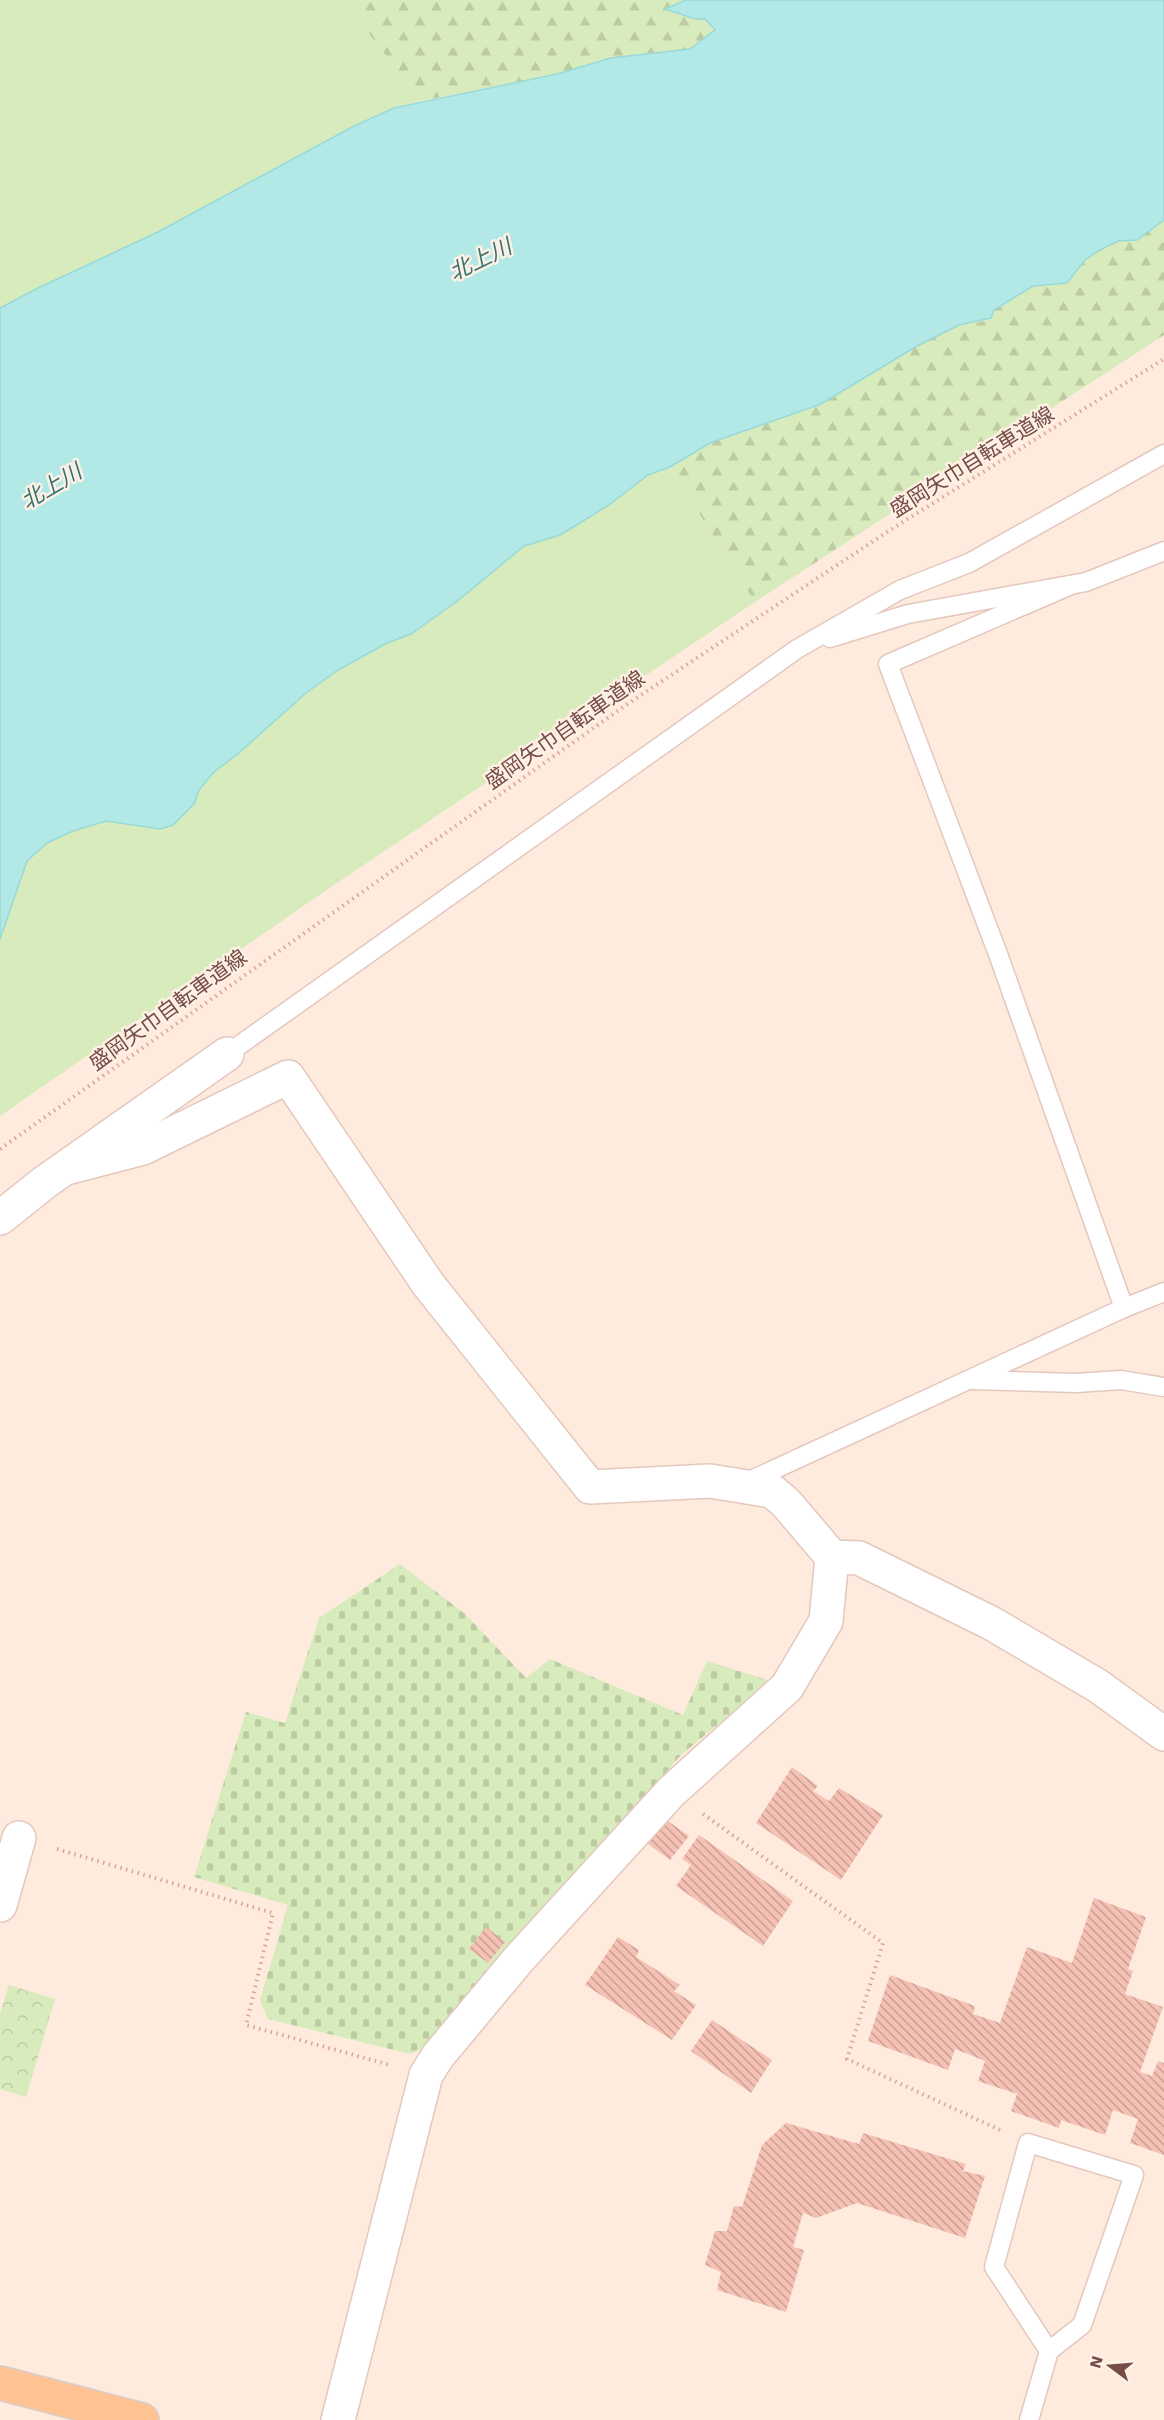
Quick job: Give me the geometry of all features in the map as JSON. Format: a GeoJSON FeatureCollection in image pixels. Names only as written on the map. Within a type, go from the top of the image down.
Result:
{"type":"FeatureCollection","features":[{"type":"Feature","properties":{"kind":"main road"},"geometry":{"type":"LineString","coordinates":[[0,2384],[142,2420]]}},
{"type":"Feature","properties":{"kind":"street"},"geometry":{"type":"LineString","coordinates":[[0,1218],[226,1054]]}},
{"type":"Feature","properties":{"kind":"street"},"geometry":{"type":"LineString","coordinates":[[66,1168],[143,1148],[288,1077],[428,1284],[590,1487],[710,1481],[772,1491],[786,1503],[832,1557],[826,1621],[787,1687],[671,1792],[518,1960],[438,2056],[426,2075],[339,2420]]}},
{"type":"Feature","properties":{"kind":"street"},"geometry":{"type":"LineString","coordinates":[[832,1557],[859,1558],[991,1623],[1098,1686],[1164,1734]]}},
{"type":"Feature","properties":{"kind":"street"},"geometry":{"type":"LineString","coordinates":[[0,1905],[19,1838]]}},
{"type":"Feature","properties":{"kind":"lane"},"geometry":{"type":"LineString","coordinates":[[226,1054],[797,649],[900,590],[969,563],[1164,454]]}},
{"type":"Feature","properties":{"kind":"lane"},"geometry":{"type":"LineString","coordinates":[[797,649],[908,614],[1086,582],[1164,551]]}},
{"type":"Feature","properties":{"kind":"lane"},"geometry":{"type":"LineString","coordinates":[[1071,585],[888,664],[998,954],[1124,1308]]}},
{"type":"Feature","properties":{"kind":"lane"},"geometry":{"type":"LineString","coordinates":[[738,1486],[1124,1308],[1164,1292]]}},
{"type":"Feature","properties":{"kind":"lane"},"geometry":{"type":"LineString","coordinates":[[968,1380],[1076,1383],[1121,1380],[1164,1387]]}},
{"type":"Feature","properties":{"kind":"lane"},"geometry":{"type":"LineString","coordinates":[[1029,2420],[1049,2351],[1082,2325],[1134,2175],[1028,2143],[994,2266],[1049,2351]]}},
{"type":"Feature","properties":{"kind":"path","name":"盛岡矢巾自転車道線"},"geometry":{"type":"LineString","coordinates":[[0,1149],[626,705],[887,532],[1164,359]]}},
{"type":"Feature","properties":{"kind":"path"},"geometry":{"type":"LineString","coordinates":[[671,1792],[883,1943],[847,2059],[1028,2143]]}},
{"type":"Feature","properties":{"kind":"path"},"geometry":{"type":"LineString","coordinates":[[19,1838],[273,1913],[246,2025],[426,2075]]}},
{"type":"Feature","properties":{"kind":"green space"},"geometry":{"type":"Polygon","coordinates":[[[0,0],[343,0],[421,101],[394,108],[352,127],[158,232],[0,308],[0,0]]]}},
{"type":"Feature","properties":{"kind":"green space"},"geometry":{"type":"Polygon","coordinates":[[[343,0],[686,0],[666,9],[705,19],[715,30],[691,49],[611,58],[557,74],[421,101],[343,0]]]}},
{"type":"Feature","properties":{"kind":"green space"},"geometry":{"type":"Polygon","coordinates":[[[1164,220],[1164,335],[755,602],[670,467],[710,443],[821,404],[917,346],[959,325],[984,321],[994,310],[1033,286],[1067,283],[1085,260],[1098,251],[1118,241],[1137,240],[1164,220]]]}},
{"type":"Feature","properties":{"kind":"green space"},"geometry":{"type":"Polygon","coordinates":[[[670,467],[755,602],[325,891],[0,1116],[0,939],[27,861],[47,843],[73,831],[106,821],[160,829],[194,804],[199,790],[214,772],[306,693],[338,670],[387,643],[411,634],[460,599],[524,546],[560,535],[609,505],[648,475],[670,467]]]}},
{"type":"Feature","properties":{"kind":"green space"},"geometry":{"type":"Polygon","coordinates":[[[400,1564],[465,1614],[526,1678],[550,1659],[683,1715],[707,1661],[771,1681],[681,1755],[428,2046],[410,2054],[268,2019],[260,2000],[288,1905],[194,1877],[246,1712],[285,1723],[319,1618],[400,1564]]]}},
{"type":"Feature","properties":{"kind":"green space"},"geometry":{"type":"Polygon","coordinates":[[[9,1985],[55,1999],[26,2097],[0,2089],[0,2014],[9,1985]]]}},
{"type":"Feature","properties":{"kind":"water","name":"北上川"},"geometry":{"type":"Polygon","coordinates":[[[686,0],[1164,0],[1164,220],[1137,240],[1118,241],[1098,251],[1085,260],[1067,283],[1033,286],[994,310],[991,318],[959,325],[917,346],[821,404],[710,443],[670,467],[648,475],[609,505],[560,535],[524,546],[460,599],[411,634],[387,643],[338,670],[306,693],[214,772],[199,790],[194,804],[173,825],[160,829],[106,821],[73,831],[47,843],[27,861],[0,939],[0,308],[158,232],[352,127],[394,108],[557,74],[611,58],[690,49],[715,30],[705,19],[695,19],[665,9],[686,0]]]}},
{"type":"Feature","properties":{"kind":"building"},"geometry":{"type":"Polygon","coordinates":[[[792,1767],[818,1786],[813,1791],[829,1801],[839,1788],[883,1815],[841,1880],[756,1823],[792,1767]]]}},
{"type":"Feature","properties":{"kind":"building"},"geometry":{"type":"Polygon","coordinates":[[[665,1819],[689,1836],[670,1860],[648,1844],[665,1819]]]}},
{"type":"Feature","properties":{"kind":"building"},"geometry":{"type":"Polygon","coordinates":[[[699,1835],[793,1901],[763,1946],[676,1886],[691,1865],[682,1859],[699,1835]]]}},
{"type":"Feature","properties":{"kind":"building"},"geometry":{"type":"Polygon","coordinates":[[[1094,1898],[1146,1917],[1128,1969],[1133,1971],[1125,1994],[1163,2007],[1140,2072],[1152,2076],[1158,2061],[1164,2063],[1164,2155],[1130,2143],[1138,2119],[1113,2110],[1105,2135],[1061,2120],[1059,2128],[1011,2111],[1017,2094],[978,2081],[985,2061],[955,2049],[948,2070],[868,2041],[890,1975],[975,2006],[973,2014],[1000,2023],[1027,1947],[1072,1963],[1094,1898]]]}},
{"type":"Feature","properties":{"kind":"building"},"geometry":{"type":"Polygon","coordinates":[[[486,1927],[505,1942],[488,1963],[469,1949],[486,1927]]]}},
{"type":"Feature","properties":{"kind":"building"},"geometry":{"type":"Polygon","coordinates":[[[618,1937],[639,1950],[636,1957],[680,1985],[674,1991],[696,2005],[672,2040],[585,1985],[618,1937]]]}},
{"type":"Feature","properties":{"kind":"building"},"geometry":{"type":"Polygon","coordinates":[[[712,2020],[772,2060],[751,2093],[691,2051],[712,2020]]]}},
{"type":"Feature","properties":{"kind":"building"},"geometry":{"type":"Polygon","coordinates":[[[786,2123],[859,2144],[863,2133],[966,2164],[963,2171],[985,2176],[965,2238],[857,2203],[816,2218],[803,2213],[793,2247],[804,2250],[786,2312],[717,2290],[721,2272],[705,2265],[715,2231],[727,2231],[734,2206],[742,2207],[762,2145],[786,2123]]]}}]}
